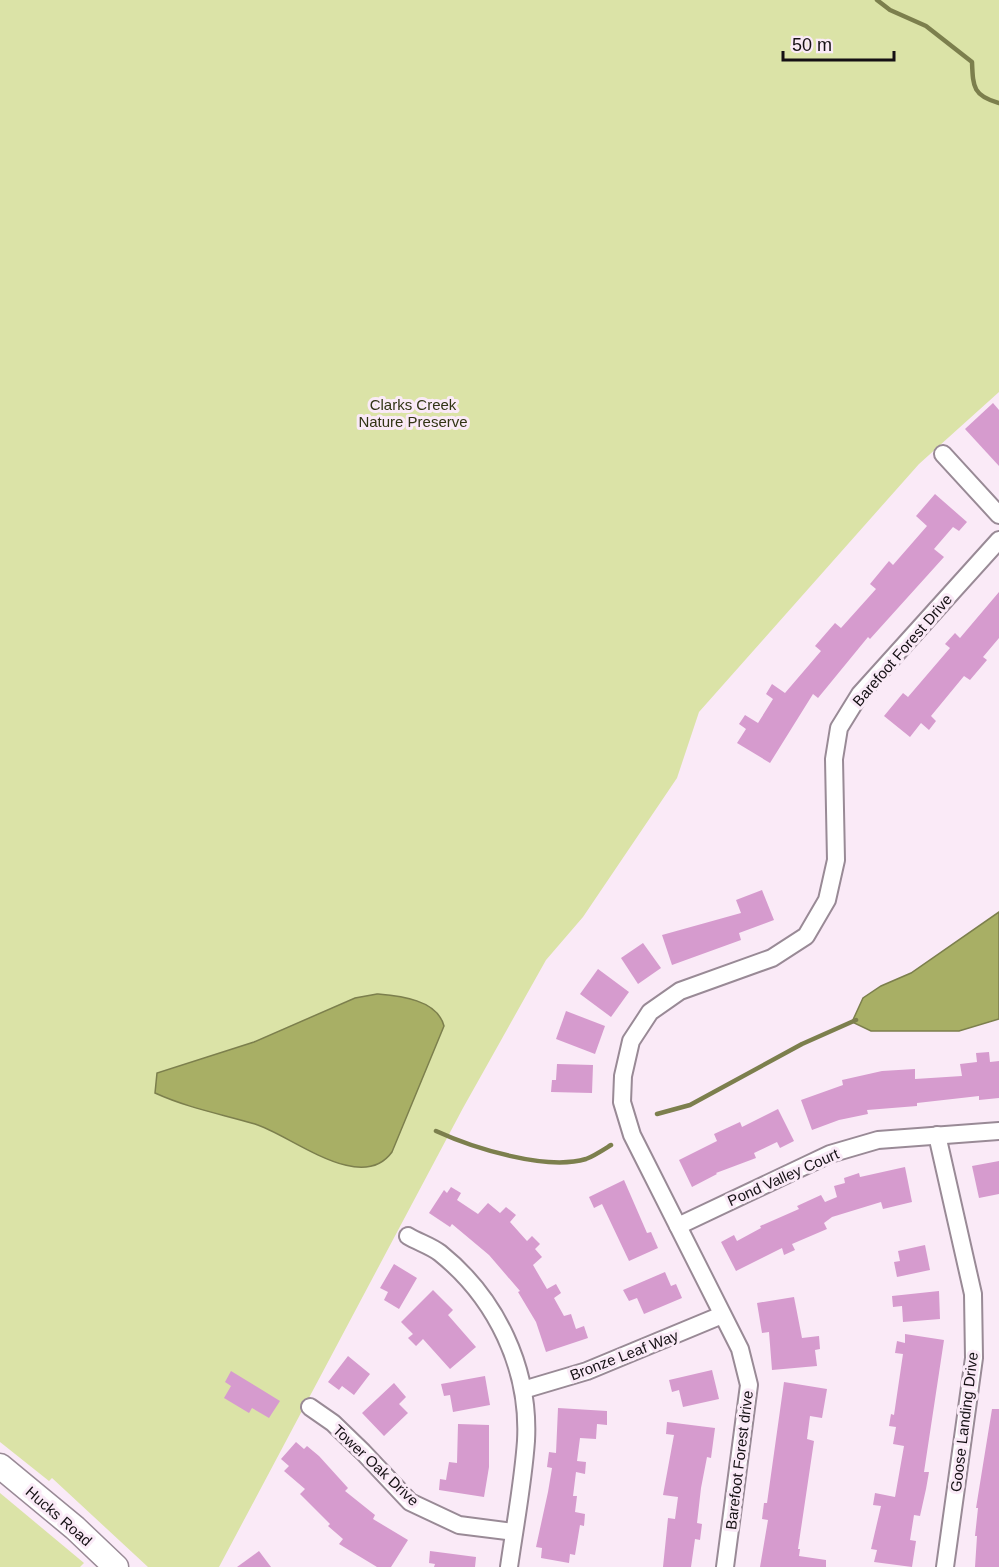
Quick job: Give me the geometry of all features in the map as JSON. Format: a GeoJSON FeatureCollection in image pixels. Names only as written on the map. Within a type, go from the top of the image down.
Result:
{"type":"FeatureCollection","features":[{"type":"Feature","properties":{"kind":"main road","name":"Hucks Road"},"geometry":{"type":"LineString","coordinates":[[0,1466],[75,1528],[116,1567]]}},
{"type":"Feature","properties":{"kind":"street"},"geometry":{"type":"LineString","coordinates":[[943,454],[999,515]]}},
{"type":"Feature","properties":{"kind":"street","name":"Barefoot Forest Drive"},"geometry":{"type":"LineString","coordinates":[[678,1226],[632,1135],[622,1102],[623,1076],[631,1041],[650,1012],[680,991],[772,958],[806,936],[827,900],[836,860],[834,759],[839,728],[860,694],[999,540]]}},
{"type":"Feature","properties":{"kind":"street","name":"Pond Valley Court"},"geometry":{"type":"LineString","coordinates":[[678,1226],[830,1154],[878,1140],[999,1131]]}},
{"type":"Feature","properties":{"kind":"street","name":"Goose Landing Drive"},"geometry":{"type":"LineString","coordinates":[[938,1135],[973,1294],[974,1358],[945,1567]]}},
{"type":"Feature","properties":{"kind":"street","name":"Barefoot Forest drive"},"geometry":{"type":"LineString","coordinates":[[678,1226],[740,1349],[749,1385],[725,1567]]}},
{"type":"Feature","properties":{"kind":"street"},"geometry":{"type":"LineString","coordinates":[[408,1236],[438,1252],[462,1274],[488,1304],[508,1340],[523,1390],[526,1439],[509,1567]]}},
{"type":"Feature","properties":{"kind":"street","name":"Bronze Leaf Way"},"geometry":{"type":"LineString","coordinates":[[523,1390],[587,1371],[722,1315]]}},
{"type":"Feature","properties":{"kind":"street","name":"Tower Oak Drive"},"geometry":{"type":"LineString","coordinates":[[310,1407],[333,1423],[410,1502],[459,1525],[514,1532]]}},
{"type":"Feature","properties":{"kind":"green space","name":"Clarks Creek Nature Preserve"},"geometry":{"type":"Polygon","coordinates":[[[0,0],[999,0],[999,392],[919,464],[699,712],[677,778],[583,917],[546,960],[463,1108],[219,1567],[148,1567],[52,1478],[49,1481],[0,1442],[0,0]]]}},
{"type":"Feature","properties":{"kind":"green space"},"geometry":{"type":"Polygon","coordinates":[[[0,1493],[84,1563],[80,1567],[0,1567],[0,1493]]]}},
{"type":"Feature","properties":{"kind":"shaded area"},"geometry":{"type":"Polygon","coordinates":[[[999,912],[999,1019],[959,1031],[871,1031],[852,1022],[863,998],[881,986],[911,973],[999,912]]]}},
{"type":"Feature","properties":{"kind":"shaded area"},"geometry":{"type":"Polygon","coordinates":[[[377,994],[406,998],[426,1005],[440,1017],[444,1026],[392,1152],[379,1164],[363,1167],[345,1165],[325,1158],[255,1124],[192,1107],[155,1093],[157,1073],[254,1042],[355,998],[377,994]]]}},
{"type":"Feature","properties":{"kind":"building"},"geometry":{"type":"Polygon","coordinates":[[[993,403],[999,410],[999,466],[965,429],[993,403]]]}},
{"type":"Feature","properties":{"kind":"building"},"geometry":{"type":"Polygon","coordinates":[[[935,494],[967,522],[959,531],[953,527],[934,549],[944,557],[870,639],[868,637],[818,698],[813,694],[770,763],[737,743],[746,729],[739,724],[745,715],[758,723],[773,699],[766,694],[772,684],[785,693],[821,651],[815,646],[835,623],[841,628],[876,589],[870,584],[889,561],[893,565],[927,526],[916,516],[935,494]]]}},
{"type":"Feature","properties":{"kind":"building"},"geometry":{"type":"Polygon","coordinates":[[[999,592],[999,638],[983,657],[987,660],[970,680],[964,676],[931,716],[936,721],[929,730],[921,723],[910,737],[884,716],[903,693],[908,697],[950,648],[945,644],[955,633],[960,638],[999,592]]]}},
{"type":"Feature","properties":{"kind":"building"},"geometry":{"type":"Polygon","coordinates":[[[762,890],[774,920],[739,933],[741,940],[672,965],[662,935],[741,913],[736,900],[762,890]]]}},
{"type":"Feature","properties":{"kind":"building"},"geometry":{"type":"Polygon","coordinates":[[[643,943],[661,968],[638,984],[621,958],[643,943]]]}},
{"type":"Feature","properties":{"kind":"building"},"geometry":{"type":"Polygon","coordinates":[[[598,969],[629,992],[611,1017],[580,994],[598,969]]]}},
{"type":"Feature","properties":{"kind":"building"},"geometry":{"type":"Polygon","coordinates":[[[566,1011],[605,1026],[595,1054],[556,1039],[566,1011]]]}},
{"type":"Feature","properties":{"kind":"building"},"geometry":{"type":"Polygon","coordinates":[[[989,1052],[990,1062],[999,1061],[999,1098],[979,1100],[979,1096],[917,1103],[917,1106],[867,1110],[868,1114],[839,1120],[812,1130],[801,1100],[843,1085],[842,1080],[882,1071],[915,1069],[915,1079],[962,1076],[960,1064],[977,1062],[976,1053],[989,1052]]]}},
{"type":"Feature","properties":{"kind":"building"},"geometry":{"type":"Polygon","coordinates":[[[557,1064],[593,1065],[592,1093],[551,1092],[552,1080],[556,1080],[557,1064]]]}},
{"type":"Feature","properties":{"kind":"building"},"geometry":{"type":"Polygon","coordinates":[[[778,1109],[794,1141],[780,1148],[777,1142],[754,1153],[756,1158],[716,1173],[692,1187],[679,1160],[717,1141],[714,1134],[740,1122],[742,1127],[778,1109]]]}},
{"type":"Feature","properties":{"kind":"building"},"geometry":{"type":"Polygon","coordinates":[[[999,1161],[999,1194],[979,1198],[972,1166],[999,1161]]]}},
{"type":"Feature","properties":{"kind":"building"},"geometry":{"type":"Polygon","coordinates":[[[905,1167],[912,1202],[883,1209],[881,1202],[832,1217],[824,1223],[827,1229],[792,1244],[795,1250],[784,1255],[782,1248],[736,1271],[721,1242],[734,1235],[737,1241],[761,1228],[760,1226],[799,1209],[797,1206],[821,1195],[825,1202],[837,1197],[834,1186],[845,1183],[844,1178],[859,1173],[860,1177],[905,1167]]]}},
{"type":"Feature","properties":{"kind":"building"},"geometry":{"type":"Polygon","coordinates":[[[624,1180],[647,1233],[651,1232],[658,1248],[629,1261],[602,1204],[594,1208],[589,1197],[624,1180]]]}},
{"type":"Feature","properties":{"kind":"building"},"geometry":{"type":"Polygon","coordinates":[[[451,1187],[461,1193],[457,1200],[478,1214],[488,1203],[500,1213],[506,1207],[516,1215],[510,1222],[527,1241],[532,1236],[540,1244],[535,1249],[542,1257],[533,1265],[547,1289],[556,1284],[561,1293],[554,1298],[564,1316],[571,1314],[576,1329],[584,1326],[588,1338],[546,1352],[536,1322],[518,1292],[520,1291],[489,1255],[452,1224],[450,1227],[429,1213],[444,1190],[447,1193],[451,1187]]]}},
{"type":"Feature","properties":{"kind":"building"},"geometry":{"type":"Polygon","coordinates":[[[925,1245],[930,1270],[897,1277],[894,1262],[900,1261],[898,1251],[925,1245]]]}},
{"type":"Feature","properties":{"kind":"building"},"geometry":{"type":"Polygon","coordinates":[[[394,1264],[417,1278],[399,1309],[384,1300],[388,1292],[380,1288],[394,1264]]]}},
{"type":"Feature","properties":{"kind":"building"},"geometry":{"type":"Polygon","coordinates":[[[665,1272],[671,1286],[676,1284],[682,1298],[644,1314],[637,1298],[629,1301],[623,1290],[665,1272]]]}},
{"type":"Feature","properties":{"kind":"building"},"geometry":{"type":"Polygon","coordinates":[[[433,1290],[453,1310],[448,1315],[476,1347],[450,1369],[423,1339],[416,1346],[408,1338],[413,1334],[401,1322],[433,1290]]]}},
{"type":"Feature","properties":{"kind":"building"},"geometry":{"type":"Polygon","coordinates":[[[939,1291],[940,1319],[903,1322],[902,1306],[893,1307],[892,1296],[939,1291]]]}},
{"type":"Feature","properties":{"kind":"building"},"geometry":{"type":"Polygon","coordinates":[[[794,1297],[802,1338],[819,1336],[820,1349],[815,1350],[817,1366],[772,1370],[769,1332],[762,1333],[757,1303],[794,1297]]]}},
{"type":"Feature","properties":{"kind":"building"},"geometry":{"type":"Polygon","coordinates":[[[905,1334],[944,1340],[924,1472],[929,1472],[920,1516],[914,1515],[910,1540],[916,1541],[912,1567],[874,1562],[877,1550],[871,1549],[881,1506],[873,1505],[875,1493],[895,1497],[904,1446],[893,1444],[896,1427],[889,1426],[891,1414],[894,1415],[903,1354],[895,1353],[897,1341],[905,1343],[905,1334]]]}},
{"type":"Feature","properties":{"kind":"building"},"geometry":{"type":"Polygon","coordinates":[[[348,1356],[370,1374],[354,1395],[342,1386],[339,1390],[328,1382],[348,1356]]]}},
{"type":"Feature","properties":{"kind":"building"},"geometry":{"type":"Polygon","coordinates":[[[712,1370],[719,1399],[683,1407],[679,1390],[672,1392],[669,1380],[712,1370]]]}},
{"type":"Feature","properties":{"kind":"building"},"geometry":{"type":"Polygon","coordinates":[[[231,1371],[280,1401],[269,1418],[252,1408],[249,1413],[224,1398],[231,1386],[225,1382],[231,1371]]]}},
{"type":"Feature","properties":{"kind":"building"},"geometry":{"type":"Polygon","coordinates":[[[485,1376],[490,1405],[453,1412],[450,1395],[444,1396],[441,1384],[485,1376]]]}},
{"type":"Feature","properties":{"kind":"building"},"geometry":{"type":"Polygon","coordinates":[[[784,1382],[827,1389],[822,1418],[810,1416],[807,1439],[814,1441],[798,1549],[800,1549],[799,1556],[826,1560],[826,1567],[760,1567],[768,1520],[762,1519],[764,1503],[767,1503],[784,1382]]]}},
{"type":"Feature","properties":{"kind":"building"},"geometry":{"type":"Polygon","coordinates":[[[394,1383],[406,1397],[399,1404],[408,1413],[384,1436],[362,1413],[394,1383]]]}},
{"type":"Feature","properties":{"kind":"building"},"geometry":{"type":"Polygon","coordinates":[[[558,1408],[607,1411],[607,1425],[597,1424],[596,1439],[580,1438],[577,1461],[586,1462],[585,1474],[576,1472],[573,1496],[577,1496],[575,1512],[585,1514],[584,1526],[580,1525],[575,1555],[570,1554],[569,1563],[541,1558],[542,1548],[536,1547],[552,1468],[547,1467],[549,1452],[556,1453],[558,1408]]]}},
{"type":"Feature","properties":{"kind":"building"},"geometry":{"type":"Polygon","coordinates":[[[992,1409],[999,1409],[999,1567],[975,1567],[978,1508],[976,1508],[992,1409]]]}},
{"type":"Feature","properties":{"kind":"building"},"geometry":{"type":"Polygon","coordinates":[[[667,1422],[715,1428],[711,1458],[707,1457],[701,1488],[697,1523],[702,1524],[700,1540],[695,1539],[691,1567],[663,1567],[668,1518],[675,1519],[678,1497],[663,1495],[674,1435],[666,1434],[667,1422]]]}},
{"type":"Feature","properties":{"kind":"building"},"geometry":{"type":"Polygon","coordinates":[[[458,1424],[489,1425],[489,1467],[484,1497],[439,1490],[440,1479],[446,1480],[449,1462],[457,1463],[458,1424]]]}},
{"type":"Feature","properties":{"kind":"building"},"geometry":{"type":"Polygon","coordinates":[[[296,1442],[304,1449],[307,1446],[319,1456],[348,1488],[345,1491],[375,1515],[373,1519],[408,1540],[391,1567],[377,1567],[339,1544],[343,1539],[328,1526],[330,1524],[300,1494],[305,1489],[284,1471],[289,1466],[281,1459],[296,1442]]]}},
{"type":"Feature","properties":{"kind":"building"},"geometry":{"type":"Polygon","coordinates":[[[259,1551],[271,1567],[237,1567],[259,1551]]]}},
{"type":"Feature","properties":{"kind":"building"},"geometry":{"type":"Polygon","coordinates":[[[430,1551],[476,1557],[475,1567],[434,1567],[435,1564],[429,1563],[430,1551]]]}},
{"type":"Feature","properties":{"kind":"waterway"},"geometry":{"type":"LineString","coordinates":[[877,0],[890,10],[926,26],[972,62],[974,84],[979,94],[999,103]]}},
{"type":"Feature","properties":{"kind":"waterway"},"geometry":{"type":"LineString","coordinates":[[657,1114],[690,1105],[802,1044],[856,1020]]}},
{"type":"Feature","properties":{"kind":"waterway"},"geometry":{"type":"LineString","coordinates":[[436,1131],[510,1156],[551,1162],[586,1159],[611,1145]]}}]}
